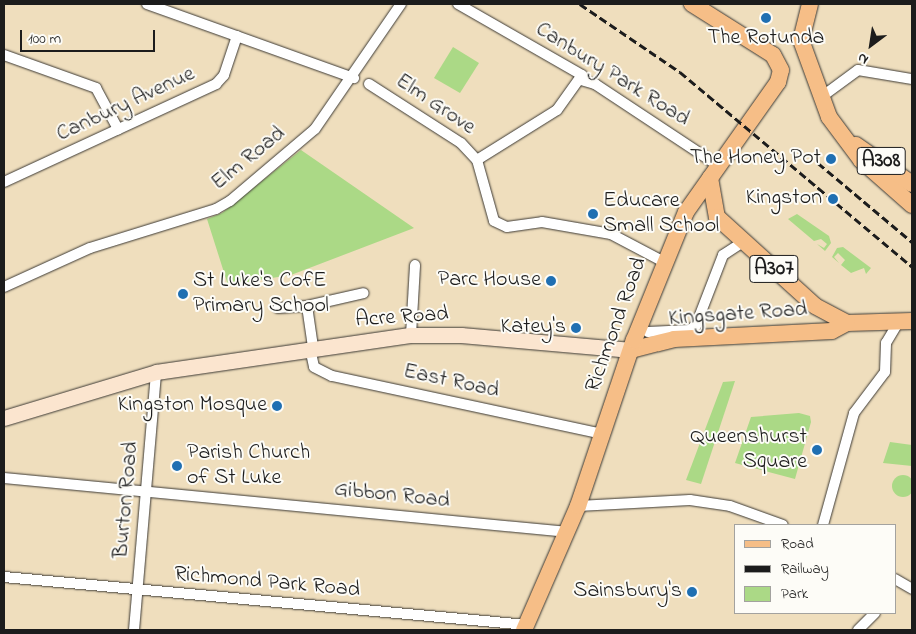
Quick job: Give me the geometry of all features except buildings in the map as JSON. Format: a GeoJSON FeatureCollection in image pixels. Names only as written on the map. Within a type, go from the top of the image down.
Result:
{"type":"FeatureCollection","features":[{"type":"Feature","properties":{"kind":"main road","name":"Richmond Road"},"geometry":{"type":"LineString","coordinates":[[526,628],[578,506],[631,350],[644,328],[664,262],[686,212],[778,82],[781,70],[773,55],[692,4]]}},
{"type":"Feature","properties":{"kind":"main road"},"geometry":{"type":"LineString","coordinates":[[810,4],[802,24],[804,53],[820,98],[847,140],[881,180],[912,205]]}},
{"type":"Feature","properties":{"kind":"main road","name":"A308"},"geometry":{"type":"LineString","coordinates":[[847,140],[912,184]]}},
{"type":"Feature","properties":{"kind":"main road","name":"A307"},"geometry":{"type":"LineString","coordinates":[[715,172],[713,210],[744,242],[815,306],[847,323],[905,322]]}},
{"type":"Feature","properties":{"kind":"main road","name":"Kingsgate Road"},"geometry":{"type":"LineString","coordinates":[[631,350],[687,334],[832,331],[847,323]]}},
{"type":"Feature","properties":{"kind":"main road"},"geometry":{"type":"LineString","coordinates":[[644,328],[687,334]]}},
{"type":"Feature","properties":{"kind":"street"},"geometry":{"type":"LineString","coordinates":[[147,4],[354,78]]}},
{"type":"Feature","properties":{"kind":"street","name":"Elm Road"},"geometry":{"type":"LineString","coordinates":[[4,287],[90,248],[216,209],[315,130],[354,78],[401,4]]}},
{"type":"Feature","properties":{"kind":"street","name":"Canbury Park Road"},"geometry":{"type":"LineString","coordinates":[[458,4],[568,68],[582,74],[581,80],[595,84],[715,172]]}},
{"type":"Feature","properties":{"kind":"street","name":"Canbury Avenue"},"geometry":{"type":"LineString","coordinates":[[4,182],[216,84],[224,75],[237,36]]}},
{"type":"Feature","properties":{"kind":"street"},"geometry":{"type":"LineString","coordinates":[[4,55],[96,88],[118,128]]}},
{"type":"Feature","properties":{"kind":"street"},"geometry":{"type":"LineString","coordinates":[[820,98],[858,70],[912,79]]}},
{"type":"Feature","properties":{"kind":"street"},"geometry":{"type":"LineString","coordinates":[[581,80],[557,110],[477,160],[488,209],[497,223],[511,228],[568,224],[611,234],[664,262]]}},
{"type":"Feature","properties":{"kind":"street","name":"Elm Grove"},"geometry":{"type":"LineString","coordinates":[[369,84],[461,144],[477,160]]}},
{"type":"Feature","properties":{"kind":"street"},"geometry":{"type":"LineString","coordinates":[[687,334],[708,293],[726,250],[744,242]]}},
{"type":"Feature","properties":{"kind":"street"},"geometry":{"type":"LineString","coordinates":[[411,335],[415,265]]}},
{"type":"Feature","properties":{"kind":"street"},"geometry":{"type":"LineString","coordinates":[[278,308],[307,306],[364,293]]}},
{"type":"Feature","properties":{"kind":"street"},"geometry":{"type":"LineString","coordinates":[[307,306],[311,348]]}},
{"type":"Feature","properties":{"kind":"street"},"geometry":{"type":"LineString","coordinates":[[823,524],[854,413],[886,372],[886,343],[905,322]]}},
{"type":"Feature","properties":{"kind":"street","name":"Kingsgate Road"},"geometry":{"type":"LineString","coordinates":[[644,328],[690,330],[687,334]]}},
{"type":"Feature","properties":{"kind":"street","name":"Acre Road"},"geometry":{"type":"LineString","coordinates":[[4,418],[156,372],[411,335],[461,335],[631,350]]}},
{"type":"Feature","properties":{"kind":"street","name":"East Road"},"geometry":{"type":"LineString","coordinates":[[311,348],[314,367],[332,376],[602,434]]}},
{"type":"Feature","properties":{"kind":"street","name":"Burton Road"},"geometry":{"type":"LineString","coordinates":[[134,630],[156,372]]}},
{"type":"Feature","properties":{"kind":"street","name":"Gibbon Road"},"geometry":{"type":"LineString","coordinates":[[4,478],[568,532]]}},
{"type":"Feature","properties":{"kind":"street"},"geometry":{"type":"LineString","coordinates":[[578,506],[690,500],[730,506],[780,524]]}},
{"type":"Feature","properties":{"kind":"street","name":"Richmond Park Road"},"geometry":{"type":"LineString","coordinates":[[4,577],[526,628]]}},
{"type":"Feature","properties":{"kind":"street"},"geometry":{"type":"LineString","coordinates":[[896,581],[912,589]]}},
{"type":"Feature","properties":{"kind":"street"},"geometry":{"type":"LineString","coordinates":[[861,614],[867,622]]}},
{"type":"Feature","properties":{"kind":"street"},"geometry":{"type":"LineString","coordinates":[[858,630],[874,614]]}},
{"type":"Feature","properties":{"kind":"green space"},"geometry":{"type":"Polygon","coordinates":[[[453,47],[479,63],[460,93],[434,78],[453,47]]]}},
{"type":"Feature","properties":{"kind":"green space"},"geometry":{"type":"Polygon","coordinates":[[[301,150],[414,228],[291,275],[228,285],[207,219],[222,213],[301,150]]]}},
{"type":"Feature","properties":{"kind":"green space"},"geometry":{"type":"Polygon","coordinates":[[[797,214],[829,236],[831,243],[825,251],[817,244],[824,248],[827,244],[821,239],[814,241],[788,219],[797,214]]]}},
{"type":"Feature","properties":{"kind":"green space"},"geometry":{"type":"Polygon","coordinates":[[[843,247],[871,268],[866,274],[864,268],[851,273],[841,265],[845,260],[838,253],[834,257],[839,263],[832,257],[837,248],[843,247]]]}},
{"type":"Feature","properties":{"kind":"green space"},"geometry":{"type":"Polygon","coordinates":[[[735,381],[701,484],[686,480],[723,382],[735,381]]]}},
{"type":"Feature","properties":{"kind":"green space"},"geometry":{"type":"Polygon","coordinates":[[[799,413],[810,416],[811,422],[795,479],[735,463],[751,417],[799,413]]]}},
{"type":"Feature","properties":{"kind":"green space"},"geometry":{"type":"Polygon","coordinates":[[[890,442],[912,445],[912,466],[883,463],[890,442]]]}},
{"type":"Feature","properties":{"kind":"green space"},"geometry":{"type":"Polygon","coordinates":[[[903,475],[911,478],[914,486],[911,494],[903,497],[895,494],[892,486],[895,478],[903,475]]]}},
{"type":"Feature","properties":{"kind":"railway"},"geometry":{"type":"LineString","coordinates":[[580,4],[680,72],[912,267]]}},
{"type":"Feature","properties":{"kind":"railway"},"geometry":{"type":"LineString","coordinates":[[818,163],[912,242]]}},
{"type":"Feature","properties":{"kind":"place","name":"The Rotunda"},"geometry":{"type":"Point","coordinates":[766,18]}},
{"type":"Feature","properties":{"kind":"place","name":"The Honey Pot"},"geometry":{"type":"Point","coordinates":[831,159]}},
{"type":"Feature","properties":{"kind":"place","name":"Kingston"},"geometry":{"type":"Point","coordinates":[833,199]}},
{"type":"Feature","properties":{"kind":"place","name":"Educare Small School"},"geometry":{"type":"Point","coordinates":[593,214]}},
{"type":"Feature","properties":{"kind":"place","name":"Parc House"},"geometry":{"type":"Point","coordinates":[551,281]}},
{"type":"Feature","properties":{"kind":"place","name":"St Luke's CofE Primary School"},"geometry":{"type":"Point","coordinates":[183,294]}},
{"type":"Feature","properties":{"kind":"place","name":"Katey's"},"geometry":{"type":"Point","coordinates":[576,328]}},
{"type":"Feature","properties":{"kind":"place","name":"Kingston Mosque"},"geometry":{"type":"Point","coordinates":[277,406]}},
{"type":"Feature","properties":{"kind":"place","name":"Queenshurst Square"},"geometry":{"type":"Point","coordinates":[817,450]}},
{"type":"Feature","properties":{"kind":"place","name":"Parish Church of St Luke"},"geometry":{"type":"Point","coordinates":[177,466]}},
{"type":"Feature","properties":{"kind":"place","name":"Sainsbury's"},"geometry":{"type":"Point","coordinates":[692,592]}}]}
